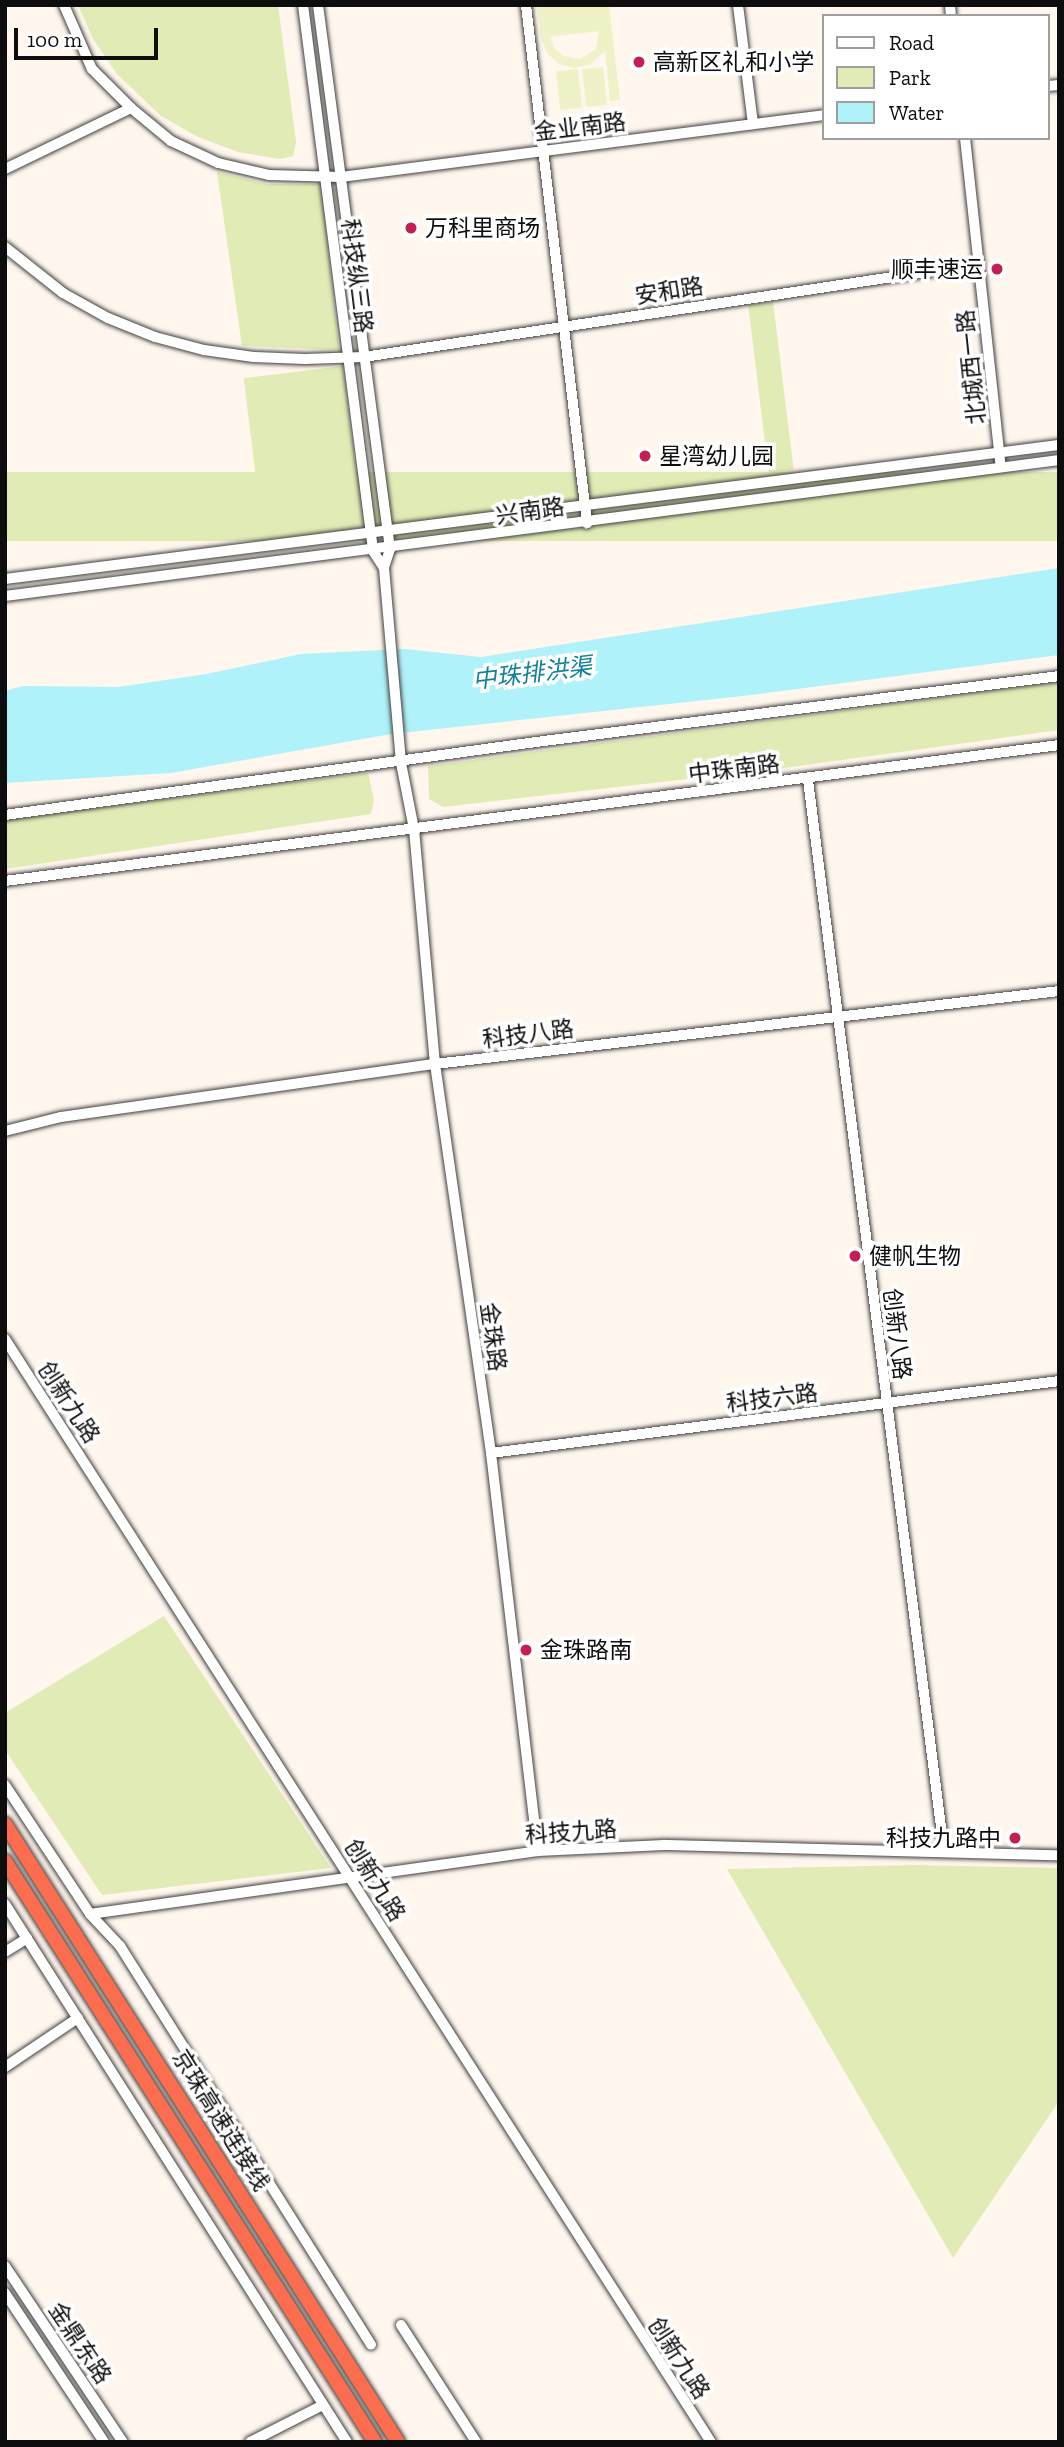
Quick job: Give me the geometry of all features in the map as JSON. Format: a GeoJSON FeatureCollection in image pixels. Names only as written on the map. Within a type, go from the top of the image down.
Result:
{"type":"FeatureCollection","features":[{"type":"Feature","properties":{"kind":"highway","name":"京珠高速连接线"},"geometry":{"type":"LineString","coordinates":[[5,1824],[398,2442]]}},
{"type":"Feature","properties":{"kind":"highway","name":"京珠高速连接线"},"geometry":{"type":"LineString","coordinates":[[5,1861],[375,2442]]}},
{"type":"Feature","properties":{"kind":"street","name":"金业南路"},"geometry":{"type":"LineString","coordinates":[[64,5],[93,69],[131,108],[171,141],[218,163],[269,175],[341,177],[822,115]]}},
{"type":"Feature","properties":{"kind":"street","name":"科技纵三路"},"geometry":{"type":"LineString","coordinates":[[303,5],[373,551]]}},
{"type":"Feature","properties":{"kind":"street","name":"科技纵三路"},"geometry":{"type":"LineString","coordinates":[[318,5],[390,549]]}},
{"type":"Feature","properties":{"kind":"street"},"geometry":{"type":"LineString","coordinates":[[526,5],[587,523]]}},
{"type":"Feature","properties":{"kind":"street"},"geometry":{"type":"LineString","coordinates":[[738,5],[753,124]]}},
{"type":"Feature","properties":{"kind":"street"},"geometry":{"type":"LineString","coordinates":[[5,169],[131,108]]}},
{"type":"Feature","properties":{"kind":"street","name":"北城西一路"},"geometry":{"type":"LineString","coordinates":[[965,140],[1001,467]]}},
{"type":"Feature","properties":{"kind":"street","name":"安和路"},"geometry":{"type":"LineString","coordinates":[[5,247],[63,293],[108,318],[155,337],[204,350],[254,358],[364,357],[979,264]]}},
{"type":"Feature","properties":{"kind":"street","name":"兴南路"},"geometry":{"type":"LineString","coordinates":[[5,579],[387,532],[584,503],[1059,445]]}},
{"type":"Feature","properties":{"kind":"street","name":"兴南路"},"geometry":{"type":"LineString","coordinates":[[5,596],[390,549],[1059,460]]}},
{"type":"Feature","properties":{"kind":"street"},"geometry":{"type":"LineString","coordinates":[[384,568],[390,549]]}},
{"type":"Feature","properties":{"kind":"street"},"geometry":{"type":"LineString","coordinates":[[373,551],[384,568]]}},
{"type":"Feature","properties":{"kind":"street","name":"金珠路"},"geometry":{"type":"LineString","coordinates":[[384,568],[401,763],[414,829],[435,1064],[491,1452],[538,1851]]}},
{"type":"Feature","properties":{"kind":"street"},"geometry":{"type":"LineString","coordinates":[[5,815],[401,763],[536,742],[1059,676]]}},
{"type":"Feature","properties":{"kind":"street","name":"中珠南路"},"geometry":{"type":"LineString","coordinates":[[5,881],[808,780],[1059,745]]}},
{"type":"Feature","properties":{"kind":"street","name":"创新八路"},"geometry":{"type":"LineString","coordinates":[[808,780],[944,1851]]}},
{"type":"Feature","properties":{"kind":"street","name":"科技八路"},"geometry":{"type":"LineString","coordinates":[[5,1131],[61,1117],[435,1064],[1059,990]]}},
{"type":"Feature","properties":{"kind":"street","name":"创新九路"},"geometry":{"type":"LineString","coordinates":[[5,1339],[710,2442]]}},
{"type":"Feature","properties":{"kind":"street","name":"科技六路"},"geometry":{"type":"LineString","coordinates":[[491,1452],[1059,1381]]}},
{"type":"Feature","properties":{"kind":"street"},"geometry":{"type":"LineString","coordinates":[[5,1785],[90,1914],[120,1946],[371,2345]]}},
{"type":"Feature","properties":{"kind":"street","name":"科技九路"},"geometry":{"type":"LineString","coordinates":[[90,1914],[538,1851],[664,1846],[1059,1855]]}},
{"type":"Feature","properties":{"kind":"street"},"geometry":{"type":"LineString","coordinates":[[5,1904],[347,2442]]}},
{"type":"Feature","properties":{"kind":"street"},"geometry":{"type":"LineString","coordinates":[[5,1952],[26,1937]]}},
{"type":"Feature","properties":{"kind":"street"},"geometry":{"type":"LineString","coordinates":[[5,2067],[78,2018]]}},
{"type":"Feature","properties":{"kind":"street","name":"金鼎东路"},"geometry":{"type":"LineString","coordinates":[[5,2266],[123,2442]]}},
{"type":"Feature","properties":{"kind":"street","name":"金鼎东路"},"geometry":{"type":"LineString","coordinates":[[5,2293],[104,2442]]}},
{"type":"Feature","properties":{"kind":"street"},"geometry":{"type":"LineString","coordinates":[[401,2326],[476,2442]]}},
{"type":"Feature","properties":{"kind":"street"},"geometry":{"type":"LineString","coordinates":[[250,2442],[323,2405]]}},
{"type":"Feature","properties":{"kind":"green space"},"geometry":{"type":"Polygon","coordinates":[[[78,5],[278,5],[296,142],[293,156],[280,159],[238,152],[198,137],[161,116],[117,74],[93,39],[78,5]]]}},
{"type":"Feature","properties":{"kind":"green space"},"geometry":{"type":"Polygon","coordinates":[[[537,5],[609,5],[620,100],[610,101],[605,51],[590,64],[574,68],[559,64],[547,53],[541,39],[537,5]],[[599,31],[550,37],[554,48],[563,56],[580,59],[596,49],[599,31]]]}},
{"type":"Feature","properties":{"kind":"green space"},"geometry":{"type":"Polygon","coordinates":[[[603,67],[607,105],[586,107],[582,69],[603,67]]]}},
{"type":"Feature","properties":{"kind":"green space"},"geometry":{"type":"Polygon","coordinates":[[[578,69],[582,108],[560,110],[556,71],[578,69]]]}},
{"type":"Feature","properties":{"kind":"green space"},"geometry":{"type":"Polygon","coordinates":[[[217,172],[267,184],[321,184],[339,350],[242,346],[217,172]]]}},
{"type":"Feature","properties":{"kind":"green space"},"geometry":{"type":"Polygon","coordinates":[[[773,302],[794,470],[769,473],[748,305],[773,302]]]}},
{"type":"Feature","properties":{"kind":"green space"},"geometry":{"type":"Polygon","coordinates":[[[343,366],[362,524],[263,536],[244,378],[343,366]]]}},
{"type":"Feature","properties":{"kind":"green space"},"geometry":{"type":"Polygon","coordinates":[[[5,472],[1059,472],[1059,541],[5,541],[5,472]]]}},
{"type":"Feature","properties":{"kind":"green space"},"geometry":{"type":"Polygon","coordinates":[[[1059,682],[1059,730],[784,768],[443,807],[429,799],[428,766],[1059,682]]]}},
{"type":"Feature","properties":{"kind":"green space"},"geometry":{"type":"Polygon","coordinates":[[[368,773],[374,800],[371,814],[5,869],[5,820],[368,773]]]}},
{"type":"Feature","properties":{"kind":"green space"},"geometry":{"type":"Polygon","coordinates":[[[164,1616],[331,1868],[102,1895],[5,1750],[5,1713],[164,1616]]]}},
{"type":"Feature","properties":{"kind":"green space"},"geometry":{"type":"Polygon","coordinates":[[[916,1865],[1059,1868],[1059,2101],[953,2258],[727,1869],[916,1865]]]}},
{"type":"Feature","properties":{"kind":"water","name":"中珠排洪渠"},"geometry":{"type":"Polygon","coordinates":[[[1059,568],[1059,655],[743,696],[391,734],[171,773],[5,783],[5,691],[23,686],[118,687],[206,674],[301,654],[404,649],[481,657],[1059,568]]]}},
{"type":"Feature","properties":{"kind":"place","name":"高新区礼和小学"},"geometry":{"type":"Point","coordinates":[639,62]}},
{"type":"Feature","properties":{"kind":"place","name":"万科里商场"},"geometry":{"type":"Point","coordinates":[411,228]}},
{"type":"Feature","properties":{"kind":"place","name":"顺丰速运"},"geometry":{"type":"Point","coordinates":[997,269]}},
{"type":"Feature","properties":{"kind":"place","name":"星湾幼儿园"},"geometry":{"type":"Point","coordinates":[645,456]}},
{"type":"Feature","properties":{"kind":"place","name":"健帆生物"},"geometry":{"type":"Point","coordinates":[855,1256]}},
{"type":"Feature","properties":{"kind":"place","name":"金珠路南"},"geometry":{"type":"Point","coordinates":[526,1650]}},
{"type":"Feature","properties":{"kind":"place","name":"科技九路中"},"geometry":{"type":"Point","coordinates":[1015,1838]}}]}
